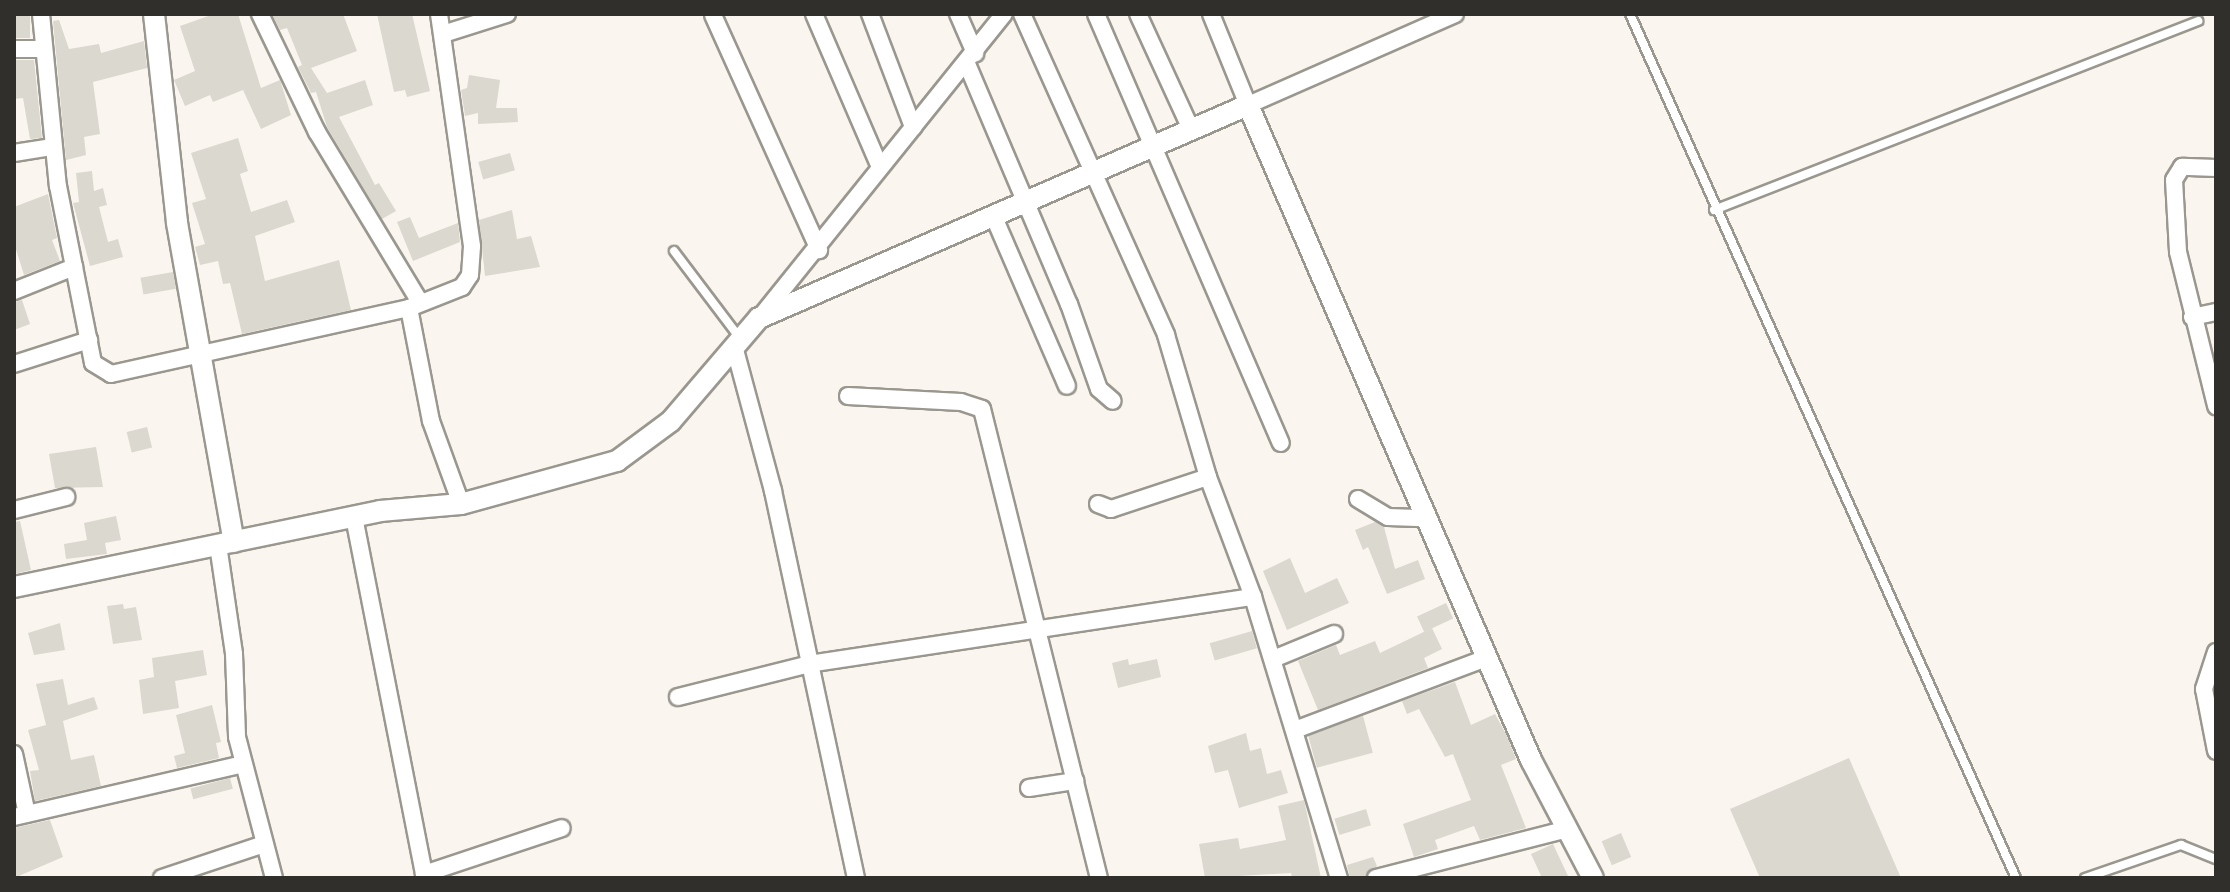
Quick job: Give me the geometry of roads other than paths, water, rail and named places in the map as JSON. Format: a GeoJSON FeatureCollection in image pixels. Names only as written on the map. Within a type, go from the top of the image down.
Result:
{"type":"FeatureCollection","features":[{"type":"Feature","properties":{"kind":"street"},"geometry":{"type":"LineString","coordinates":[[41,14],[41,49],[53,147],[74,267],[93,363],[111,374],[414,305],[462,287],[470,275],[472,246],[439,14]]}},
{"type":"Feature","properties":{"kind":"street"},"geometry":{"type":"LineString","coordinates":[[154,14],[177,223],[200,352],[226,543],[243,764],[274,878]]}},
{"type":"Feature","properties":{"kind":"street"},"geometry":{"type":"LineString","coordinates":[[260,14],[324,145],[414,305],[431,421],[471,502]]}},
{"type":"Feature","properties":{"kind":"street"},"geometry":{"type":"LineString","coordinates":[[443,34],[507,14]]}},
{"type":"Feature","properties":{"kind":"street"},"geometry":{"type":"LineString","coordinates":[[814,14],[880,167]]}},
{"type":"Feature","properties":{"kind":"street"},"geometry":{"type":"LineString","coordinates":[[870,14],[913,127]]}},
{"type":"Feature","properties":{"kind":"street"},"geometry":{"type":"LineString","coordinates":[[958,14],[971,59],[1099,389],[1113,401]]}},
{"type":"Feature","properties":{"kind":"street"},"geometry":{"type":"LineString","coordinates":[[14,587],[354,517],[471,502],[630,454],[671,421],[819,250],[880,167],[971,59],[1004,14]]}},
{"type":"Feature","properties":{"kind":"street"},"geometry":{"type":"LineString","coordinates":[[1022,14],[1166,335],[1208,477],[1273,659],[1336,877]]}},
{"type":"Feature","properties":{"kind":"street"},"geometry":{"type":"LineString","coordinates":[[1096,14],[1156,144],[1281,443]]}},
{"type":"Feature","properties":{"kind":"street"},"geometry":{"type":"LineString","coordinates":[[1138,14],[1191,129]]}},
{"type":"Feature","properties":{"kind":"street"},"geometry":{"type":"LineString","coordinates":[[1211,14],[1425,518],[1564,830],[1593,878]]}},
{"type":"Feature","properties":{"kind":"street"},"geometry":{"type":"LineString","coordinates":[[759,318],[1455,14]]}},
{"type":"Feature","properties":{"kind":"street"},"geometry":{"type":"LineString","coordinates":[[713,15],[819,250]]}},
{"type":"Feature","properties":{"kind":"street"},"geometry":{"type":"LineString","coordinates":[[14,49],[41,49]]}},
{"type":"Feature","properties":{"kind":"street"},"geometry":{"type":"LineString","coordinates":[[14,153],[53,147]]}},
{"type":"Feature","properties":{"kind":"street"},"geometry":{"type":"LineString","coordinates":[[2216,168],[2187,166],[2175,174],[2178,252],[2216,406]]}},
{"type":"Feature","properties":{"kind":"street"},"geometry":{"type":"LineString","coordinates":[[993,215],[1067,386]]}},
{"type":"Feature","properties":{"kind":"street"},"geometry":{"type":"LineString","coordinates":[[14,291],[74,267]]}},
{"type":"Feature","properties":{"kind":"street"},"geometry":{"type":"LineString","coordinates":[[2192,317],[2216,312]]}},
{"type":"Feature","properties":{"kind":"street"},"geometry":{"type":"LineString","coordinates":[[14,364],[89,340]]}},
{"type":"Feature","properties":{"kind":"street"},"geometry":{"type":"LineString","coordinates":[[737,342],[856,878]]}},
{"type":"Feature","properties":{"kind":"street"},"geometry":{"type":"LineString","coordinates":[[848,396],[974,403],[982,409],[1099,878]]}},
{"type":"Feature","properties":{"kind":"street"},"geometry":{"type":"LineString","coordinates":[[1098,504],[1111,509],[1208,477]]}},
{"type":"Feature","properties":{"kind":"street"},"geometry":{"type":"LineString","coordinates":[[14,510],[66,497]]}},
{"type":"Feature","properties":{"kind":"street"},"geometry":{"type":"LineString","coordinates":[[1358,499],[1388,517],[1425,518]]}},
{"type":"Feature","properties":{"kind":"street"},"geometry":{"type":"LineString","coordinates":[[354,517],[424,876],[562,828]]}},
{"type":"Feature","properties":{"kind":"street"},"geometry":{"type":"LineString","coordinates":[[678,697],[809,664],[1039,632],[1253,597]]}},
{"type":"Feature","properties":{"kind":"street"},"geometry":{"type":"LineString","coordinates":[[1273,659],[1334,634]]}},
{"type":"Feature","properties":{"kind":"street"},"geometry":{"type":"LineString","coordinates":[[2216,652],[2204,689],[2216,751]]}},
{"type":"Feature","properties":{"kind":"street"},"geometry":{"type":"LineString","coordinates":[[1295,730],[1487,658]]}},
{"type":"Feature","properties":{"kind":"street"},"geometry":{"type":"LineString","coordinates":[[14,754],[20,816],[243,764]]}},
{"type":"Feature","properties":{"kind":"street"},"geometry":{"type":"LineString","coordinates":[[1029,788],[1075,781]]}},
{"type":"Feature","properties":{"kind":"street"},"geometry":{"type":"LineString","coordinates":[[1376,878],[1564,830]]}},
{"type":"Feature","properties":{"kind":"street"},"geometry":{"type":"LineString","coordinates":[[162,878],[264,844]]}},
{"type":"Feature","properties":{"kind":"lane"},"geometry":{"type":"LineString","coordinates":[[1630,14],[1714,210],[2016,878]]}},
{"type":"Feature","properties":{"kind":"lane"},"geometry":{"type":"LineString","coordinates":[[1714,210],[2198,21]]}},
{"type":"Feature","properties":{"kind":"lane"},"geometry":{"type":"LineString","coordinates":[[674,251],[737,342]]}},
{"type":"Feature","properties":{"kind":"lane"},"geometry":{"type":"LineString","coordinates":[[2085,878],[2118,874],[2181,845],[2216,859]]}}]}
